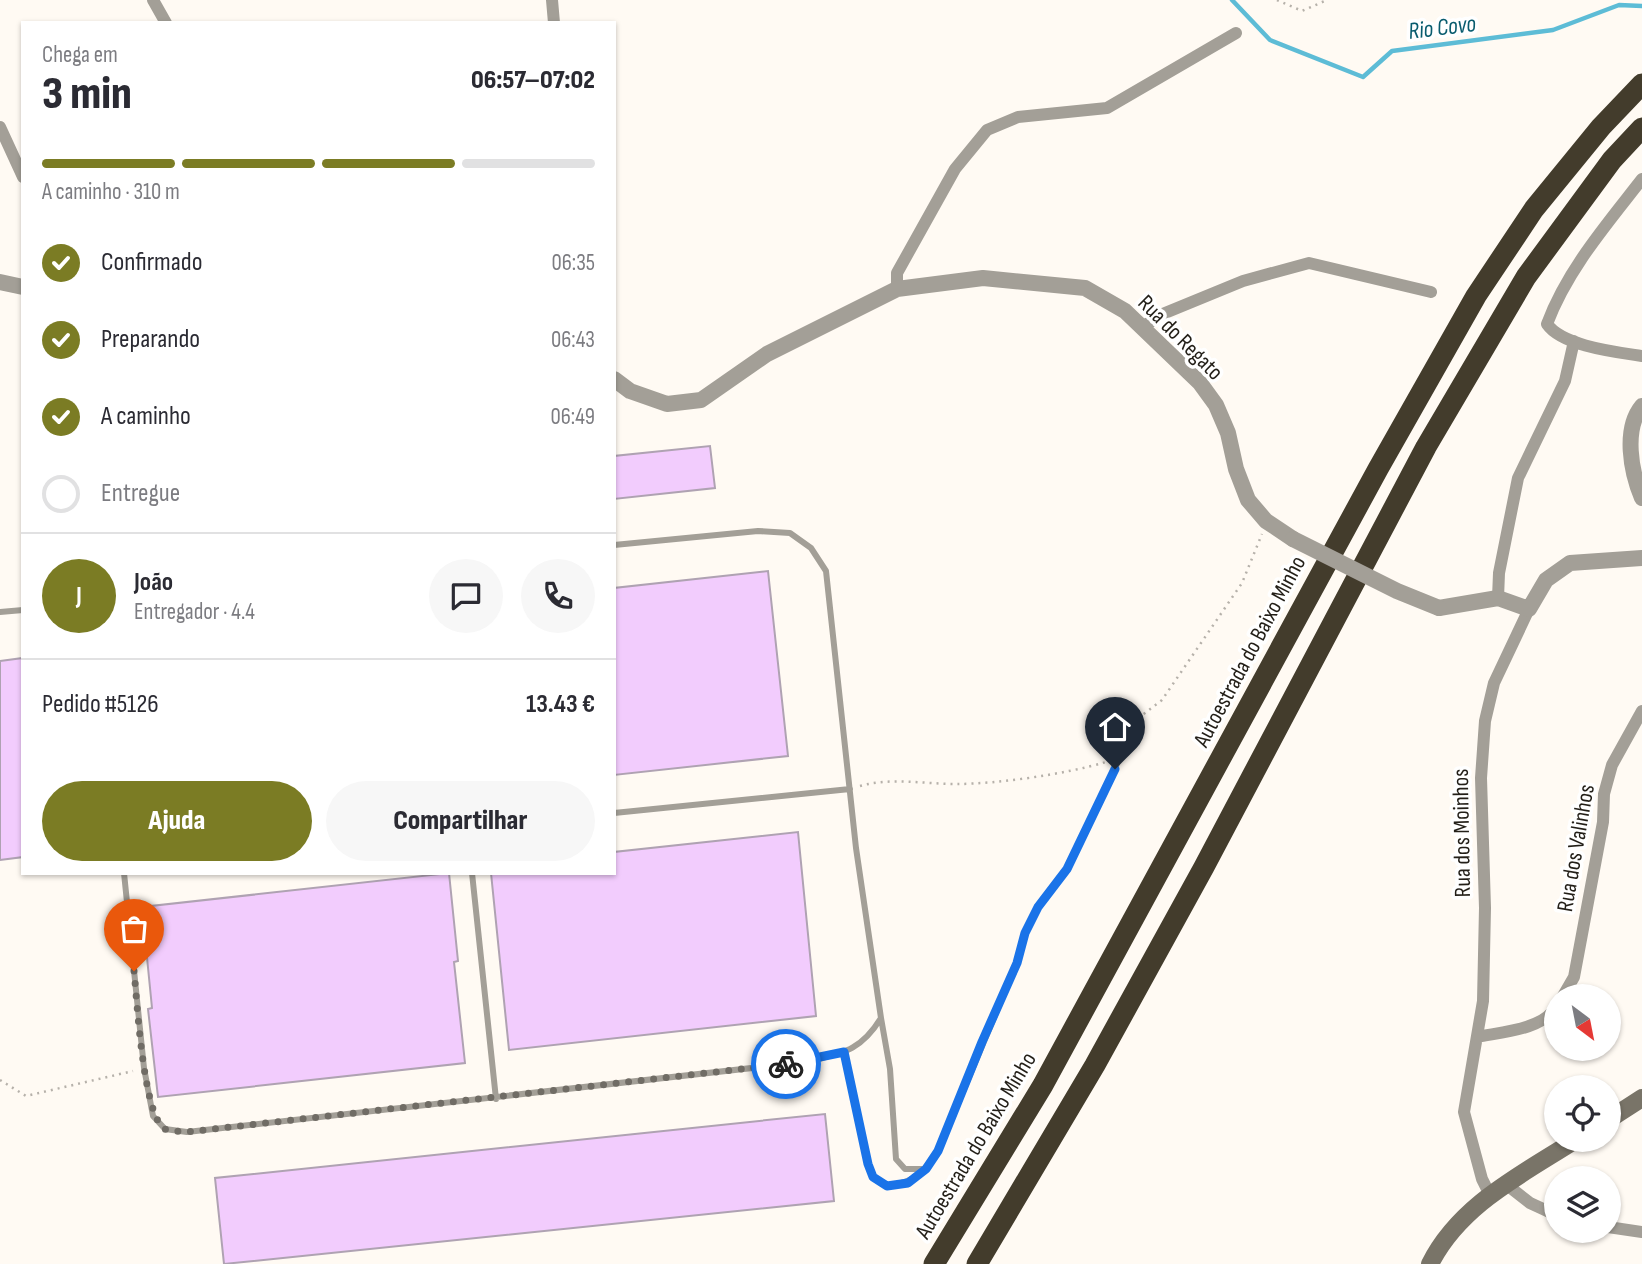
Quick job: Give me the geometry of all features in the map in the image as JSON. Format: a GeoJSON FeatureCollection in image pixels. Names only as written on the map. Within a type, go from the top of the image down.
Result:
{"type":"FeatureCollection","features":[{"type":"Feature","properties":{"kind":"highway","name":"Autoestrada do Baixo Minho"},"geometry":{"type":"LineString","coordinates":[[934,1264],[1044,1085],[1378,469],[1476,296],[1534,209],[1601,127],[1642,84]]}},
{"type":"Feature","properties":{"kind":"highway"},"geometry":{"type":"LineString","coordinates":[[976,1264],[1095,1065],[1205,867],[1426,447],[1526,277],[1612,160],[1642,128]]}},
{"type":"Feature","properties":{"kind":"main road"},"geometry":{"type":"LineString","coordinates":[[1621,1111],[1642,1098]]}},
{"type":"Feature","properties":{"kind":"main road"},"geometry":{"type":"LineString","coordinates":[[1430,1264],[1464,1215],[1557,1152]]}},
{"type":"Feature","properties":{"kind":"street"},"geometry":{"type":"LineString","coordinates":[[153,0],[165,21]]}},
{"type":"Feature","properties":{"kind":"street"},"geometry":{"type":"LineString","coordinates":[[552,0],[554,21]]}},
{"type":"Feature","properties":{"kind":"street"},"geometry":{"type":"LineString","coordinates":[[897,289],[897,273],[955,169],[988,131],[1018,117],[1107,108],[1236,33]]}},
{"type":"Feature","properties":{"kind":"street"},"geometry":{"type":"LineString","coordinates":[[0,127],[21,173]]}},
{"type":"Feature","properties":{"kind":"street"},"geometry":{"type":"LineString","coordinates":[[1642,179],[1601,231],[1555,302],[1546,324],[1552,332],[1574,341],[1642,356]]}},
{"type":"Feature","properties":{"kind":"street"},"geometry":{"type":"LineString","coordinates":[[1142,327],[1165,313],[1243,281],[1309,263],[1431,292]]}},
{"type":"Feature","properties":{"kind":"street","name":"Rua do Regato"},"geometry":{"type":"LineString","coordinates":[[616,380],[630,391],[667,404],[701,400],[767,354],[897,289],[983,278],[1085,288],[1125,311],[1200,383],[1216,405],[1228,433],[1236,470],[1248,500],[1266,522],[1293,539],[1396,592],[1439,608],[1498,598],[1528,609]]}},
{"type":"Feature","properties":{"kind":"street"},"geometry":{"type":"LineString","coordinates":[[0,282],[21,287]]}},
{"type":"Feature","properties":{"kind":"street"},"geometry":{"type":"LineString","coordinates":[[1498,598],[1499,573],[1518,478],[1566,381],[1574,341]]}},
{"type":"Feature","properties":{"kind":"street"},"geometry":{"type":"LineString","coordinates":[[1642,406],[1634,416],[1629,438],[1642,498]]}},
{"type":"Feature","properties":{"kind":"street","name":"Rua dos Moinhos"},"geometry":{"type":"LineString","coordinates":[[1490,1195],[1482,1179],[1464,1112],[1483,1001],[1485,908],[1481,778],[1485,721],[1494,683],[1528,609],[1546,580],[1570,563],[1642,558]]}},
{"type":"Feature","properties":{"kind":"street","name":"Rua dos Valinhos"},"geometry":{"type":"LineString","coordinates":[[1570,984],[1574,977],[1610,775],[1642,712]]}},
{"type":"Feature","properties":{"kind":"street"},"geometry":{"type":"LineString","coordinates":[[1477,1037],[1531,1024],[1544,1018]]}},
{"type":"Feature","properties":{"kind":"street"},"geometry":{"type":"LineString","coordinates":[[1507,1185],[1530,1203],[1544,1209]]}},
{"type":"Feature","properties":{"kind":"street"},"geometry":{"type":"LineString","coordinates":[[1621,1229],[1642,1232]]}},
{"type":"Feature","properties":{"kind":"lane"},"geometry":{"type":"LineString","coordinates":[[616,545],[758,531],[790,533],[811,548],[826,571],[850,789],[890,1069],[896,1159],[905,1169],[926,1169]]}},
{"type":"Feature","properties":{"kind":"lane"},"geometry":{"type":"LineString","coordinates":[[0,612],[21,610]]}},
{"type":"Feature","properties":{"kind":"lane"},"geometry":{"type":"LineString","coordinates":[[844,1052],[873,1177],[887,1186],[908,1183],[926,1169],[938,1151],[1017,963],[1025,933],[1038,907],[1067,869],[1125,747]]}},
{"type":"Feature","properties":{"kind":"lane"},"geometry":{"type":"LineString","coordinates":[[616,813],[850,789]]}},
{"type":"Feature","properties":{"kind":"lane"},"geometry":{"type":"LineString","coordinates":[[124,875],[144,1069],[153,1116],[165,1129],[187,1132],[805,1062],[857,1048],[870,1036],[881,1018]]}},
{"type":"Feature","properties":{"kind":"lane"},"geometry":{"type":"LineString","coordinates":[[472,875],[496,1099]]}},
{"type":"Feature","properties":{"kind":"path"},"geometry":{"type":"LineString","coordinates":[[1277,0],[1302,11],[1326,0]]}},
{"type":"Feature","properties":{"kind":"path"},"geometry":{"type":"LineString","coordinates":[[850,789],[883,780],[958,784],[1054,773],[1105,762],[1125,747],[1141,716],[1162,700],[1242,583],[1266,522]]}},
{"type":"Feature","properties":{"kind":"path"},"geometry":{"type":"LineString","coordinates":[[0,1080],[26,1096],[144,1069]]}},
{"type":"Feature","properties":{"kind":"building"},"geometry":{"type":"Polygon","coordinates":[[[710,446],[715,488],[616,499],[616,456],[710,446]]]}},
{"type":"Feature","properties":{"kind":"building"},"geometry":{"type":"Polygon","coordinates":[[[768,571],[788,756],[616,775],[616,588],[768,571]]]}},
{"type":"Feature","properties":{"kind":"building"},"geometry":{"type":"Polygon","coordinates":[[[21,658],[21,857],[0,860],[0,661],[21,658]]]}},
{"type":"Feature","properties":{"kind":"building"},"geometry":{"type":"Polygon","coordinates":[[[798,832],[816,1016],[509,1050],[491,875],[616,875],[616,852],[798,832]]]}},
{"type":"Feature","properties":{"kind":"building"},"geometry":{"type":"Polygon","coordinates":[[[449,875],[458,961],[454,962],[465,1063],[158,1097],[148,1009],[152,1008],[142,907],[449,875]]]}},
{"type":"Feature","properties":{"kind":"building"},"geometry":{"type":"Polygon","coordinates":[[[825,1114],[834,1201],[224,1264],[215,1178],[825,1114]]]}},
{"type":"Feature","properties":{"kind":"waterway","name":"Rio Covo"},"geometry":{"type":"LineString","coordinates":[[1232,0],[1270,40],[1363,77],[1392,51],[1553,30],[1619,5],[1642,6]]}},
{"type":"Feature","properties":{"kind":"way so far"},"geometry":{"type":"LineString","coordinates":[[134,971],[144,1069],[153,1116],[165,1129],[187,1132],[786,1064]]}},
{"type":"Feature","properties":{"kind":"route"},"geometry":{"type":"LineString","coordinates":[[786,1064],[844,1052],[873,1177],[887,1186],[908,1183],[926,1169],[938,1151],[1017,963],[1025,933],[1038,907],[1067,869],[1115,769]]}}]}
